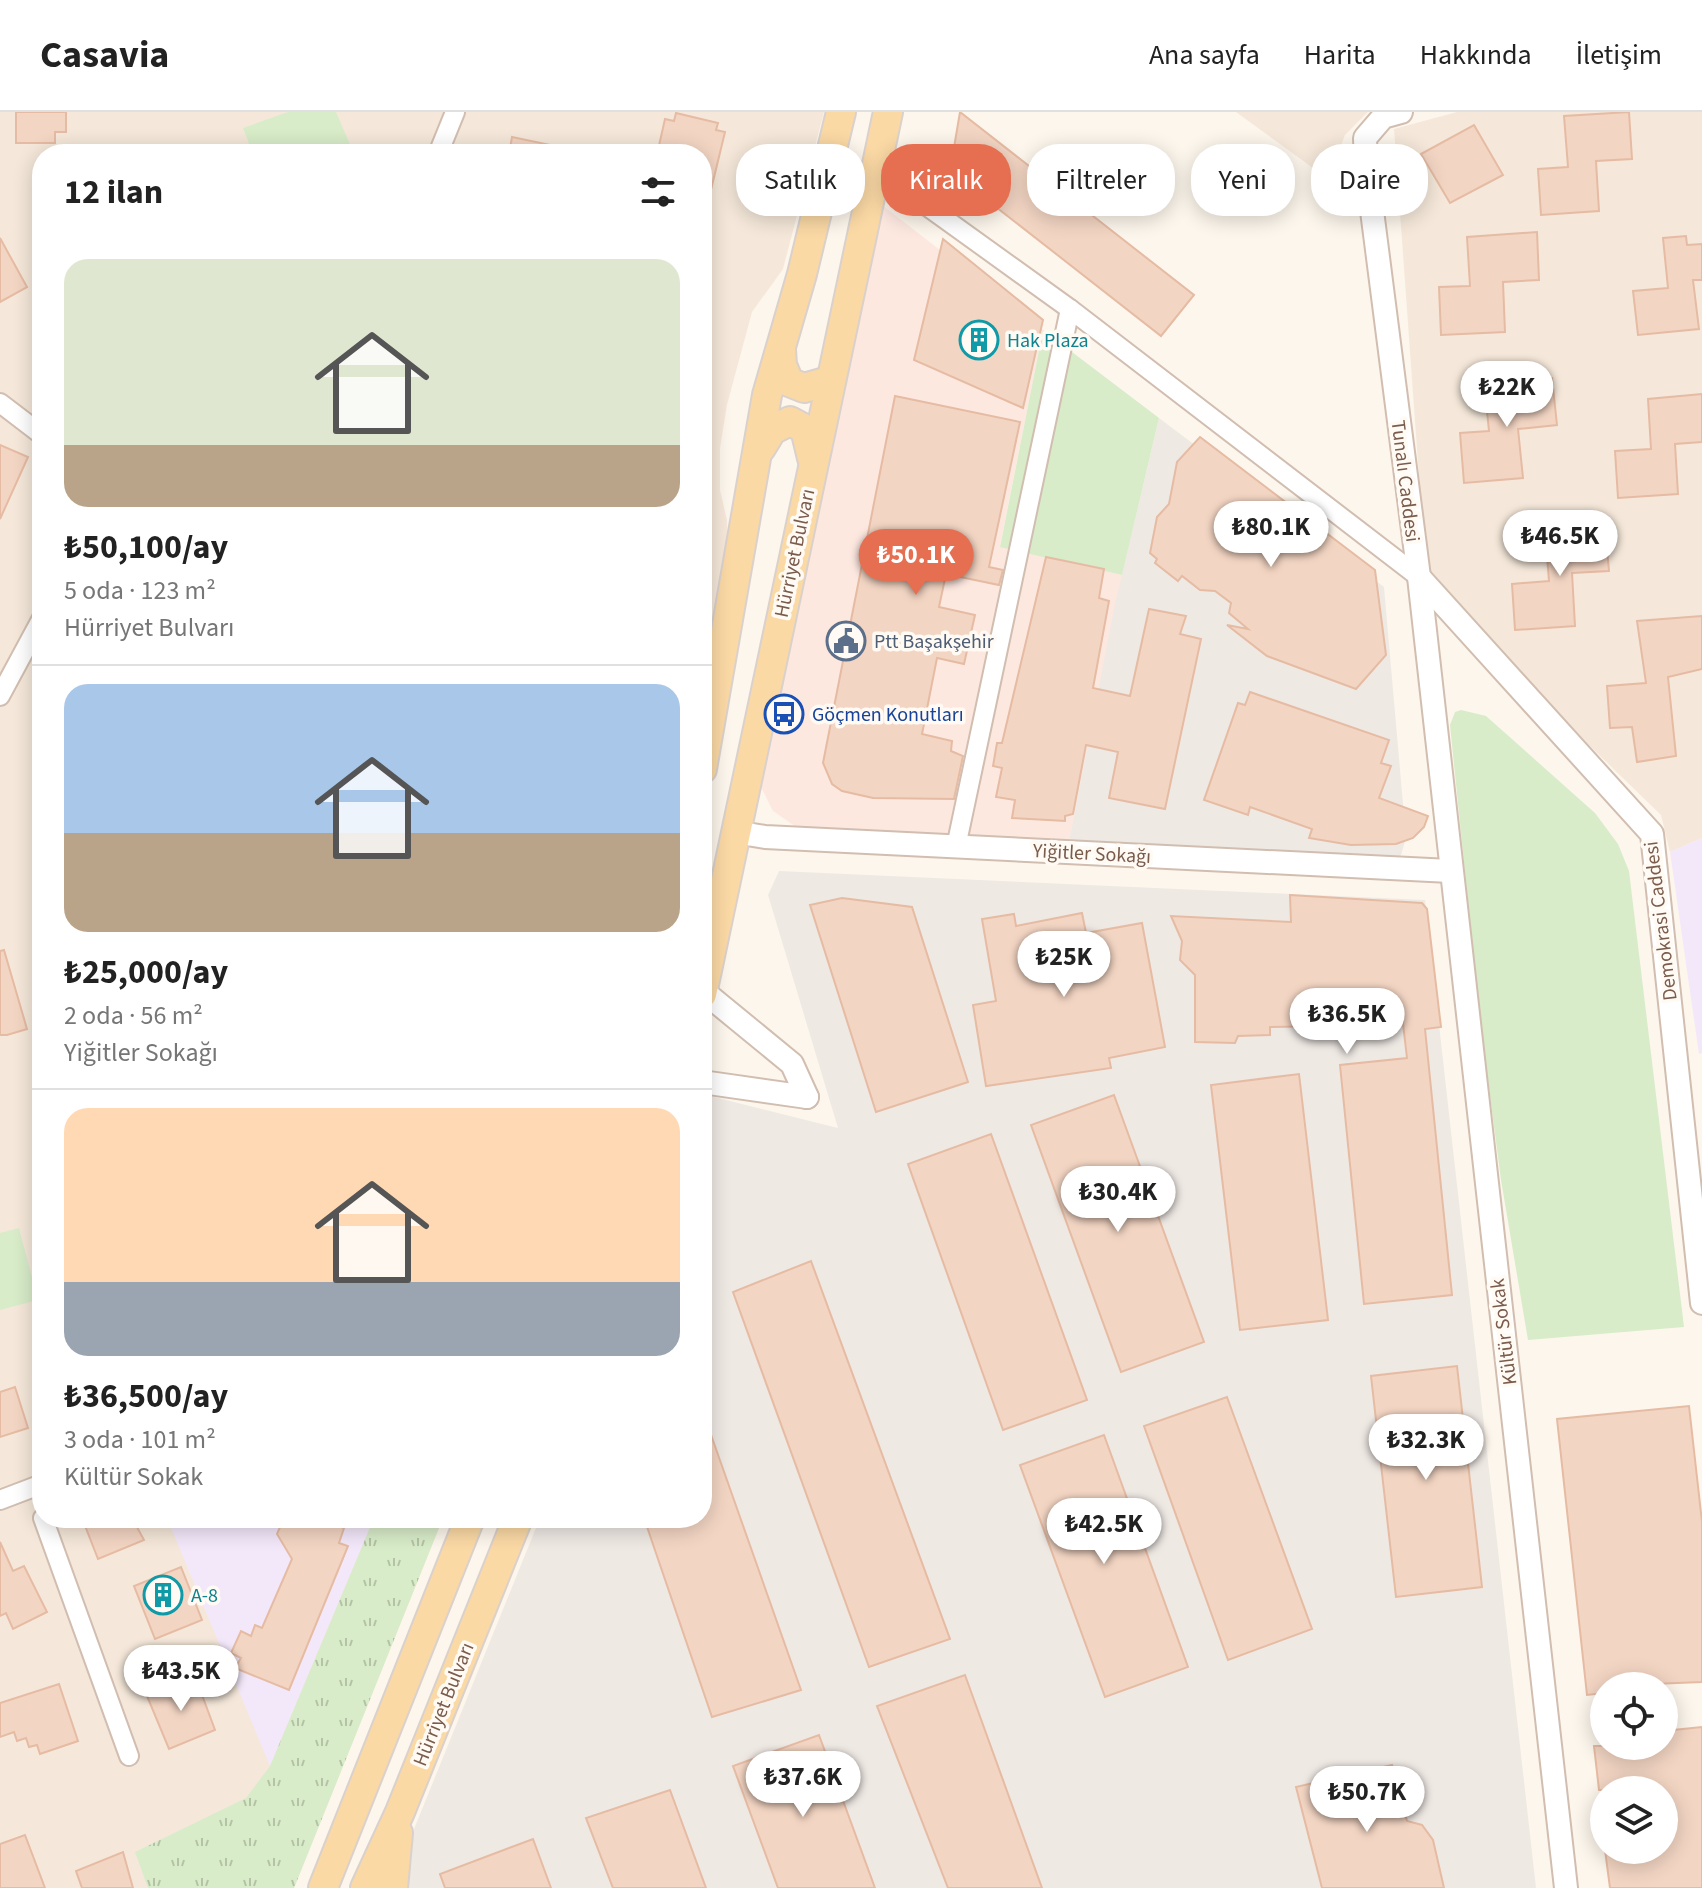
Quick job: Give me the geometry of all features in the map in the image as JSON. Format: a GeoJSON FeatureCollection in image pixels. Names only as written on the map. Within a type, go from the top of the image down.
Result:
{"type":"FeatureCollection","features":[{"type":"Feature","properties":{"kind":"main road"},"geometry":{"type":"LineString","coordinates":[[712,715],[780,341],[802,274],[841,112]]}},
{"type":"Feature","properties":{"kind":"main road","name":"Hürriyet Bulvarı"},"geometry":{"type":"LineString","coordinates":[[712,944],[888,112]]}},
{"type":"Feature","properties":{"kind":"main road"},"geometry":{"type":"LineString","coordinates":[[780,341],[782,365],[789,382],[804,388],[829,381]]}},
{"type":"Feature","properties":{"kind":"main road"},"geometry":{"type":"LineString","coordinates":[[761,448],[781,422],[799,423],[809,439],[813,462]]}},
{"type":"Feature","properties":{"kind":"main road"},"geometry":{"type":"LineString","coordinates":[[323,1888],[466,1528]]}},
{"type":"Feature","properties":{"kind":"main road","name":"Hürriyet Bulvarı"},"geometry":{"type":"LineString","coordinates":[[365,1888],[400,1812],[514,1528]]}},
{"type":"Feature","properties":{"kind":"main road"},"geometry":{"type":"LineString","coordinates":[[393,1888],[400,1812]]}},
{"type":"Feature","properties":{"kind":"street"},"geometry":{"type":"LineString","coordinates":[[442,144],[455,112]]}},
{"type":"Feature","properties":{"kind":"street","name":"Tunalı Caddesi"},"geometry":{"type":"LineString","coordinates":[[1401,112],[1383,117],[1365,138],[1365,151],[1419,577],[1450,871]]}},
{"type":"Feature","properties":{"kind":"street"},"geometry":{"type":"LineString","coordinates":[[874,168],[1070,309],[1419,577]]}},
{"type":"Feature","properties":{"kind":"street"},"geometry":{"type":"LineString","coordinates":[[956,847],[1070,309]]}},
{"type":"Feature","properties":{"kind":"street"},"geometry":{"type":"LineString","coordinates":[[0,403],[32,427]]}},
{"type":"Feature","properties":{"kind":"street","name":"Demokrasi Caddesi"},"geometry":{"type":"LineString","coordinates":[[1419,577],[1652,834],[1702,1303]]}},
{"type":"Feature","properties":{"kind":"street"},"geometry":{"type":"LineString","coordinates":[[0,696],[32,637]]}},
{"type":"Feature","properties":{"kind":"street","name":"Yiğitler Sokağı"},"geometry":{"type":"LineString","coordinates":[[735,832],[956,847],[1450,871]]}},
{"type":"Feature","properties":{"kind":"street","name":"Kültür Sokak"},"geometry":{"type":"LineString","coordinates":[[1450,871],[1566,1888]]}},
{"type":"Feature","properties":{"kind":"street"},"geometry":{"type":"LineString","coordinates":[[712,1000],[792,1064],[807,1097],[712,1083]]}},
{"type":"Feature","properties":{"kind":"street"},"geometry":{"type":"LineString","coordinates":[[0,1500],[32,1488]]}},
{"type":"Feature","properties":{"kind":"street"},"geometry":{"type":"LineString","coordinates":[[46,1528],[129,1756]]}},
{"type":"Feature","properties":{"kind":"shaded area"},"geometry":{"type":"Polygon","coordinates":[[[0,112],[824,112],[816,144],[736,144],[736,216],[797,216],[783,269],[752,312],[727,405],[720,448],[720,490],[727,520],[728,555],[712,626],[712,144],[32,144],[32,1528],[439,1528],[294,1888],[0,1888],[0,112]]]}},
{"type":"Feature","properties":{"kind":"shaded area"},"geometry":{"type":"Polygon","coordinates":[[[1236,112],[1368,112],[1345,135],[1342,144],[1311,144],[1311,167],[1295,155],[1295,144],[1280,144],[1236,112]]]}},
{"type":"Feature","properties":{"kind":"shaded area"},"geometry":{"type":"Polygon","coordinates":[[[1457,112],[1702,112],[1702,838],[1670,852],[1661,815],[1427,588],[1400,216],[1428,216],[1428,144],[1395,144],[1394,129],[1457,112]]]}},
{"type":"Feature","properties":{"kind":"shaded area"},"geometry":{"type":"Polygon","coordinates":[[[881,210],[881,216],[896,216],[1043,330],[1000,546],[1122,575],[1067,852],[802,831],[773,811],[760,785],[881,210]]]}},
{"type":"Feature","properties":{"kind":"shaded area"},"geometry":{"type":"Polygon","coordinates":[[[1159,418],[1384,587],[1406,838],[1401,855],[1391,864],[1067,852],[1115,603],[1159,418]]]}},
{"type":"Feature","properties":{"kind":"shaded area"},"geometry":{"type":"Polygon","coordinates":[[[1702,838],[1702,1053],[1699,1054],[1670,852],[1702,838]]]}},
{"type":"Feature","properties":{"kind":"shaded area"},"geometry":{"type":"Polygon","coordinates":[[[779,871],[1425,900],[1536,1888],[400,1888],[410,1839],[536,1528],[712,1528],[712,1096],[838,1128],[768,895],[779,871]]]}},
{"type":"Feature","properties":{"kind":"shaded area"},"geometry":{"type":"Polygon","coordinates":[[[171,1528],[370,1528],[270,1766],[171,1528]]]}},
{"type":"Feature","properties":{"kind":"green space"},"geometry":{"type":"Polygon","coordinates":[[[288,112],[336,112],[350,144],[249,144],[243,128],[288,112]]]}},
{"type":"Feature","properties":{"kind":"green space"},"geometry":{"type":"Polygon","coordinates":[[[1043,330],[1159,418],[1122,575],[1000,547],[1043,330]]]}},
{"type":"Feature","properties":{"kind":"green space"},"geometry":{"type":"Polygon","coordinates":[[[1461,710],[1486,716],[1595,813],[1618,844],[1629,871],[1684,1327],[1528,1340],[1501,1180],[1480,1019],[1450,725],[1455,712],[1461,710]]]}},
{"type":"Feature","properties":{"kind":"green space"},"geometry":{"type":"Polygon","coordinates":[[[19,1228],[32,1277],[32,1302],[0,1310],[0,1233],[19,1228]]]}},
{"type":"Feature","properties":{"kind":"green space"},"geometry":{"type":"Polygon","coordinates":[[[370,1528],[439,1528],[294,1888],[148,1888],[135,1852],[246,1798],[270,1766],[370,1528]]]}},
{"type":"Feature","properties":{"kind":"building"},"geometry":{"type":"Polygon","coordinates":[[[16,112],[66,112],[66,132],[55,132],[55,143],[16,143],[16,112]]]}},
{"type":"Feature","properties":{"kind":"building"},"geometry":{"type":"Polygon","coordinates":[[[960,112],[1001,144],[955,144],[960,112]]]}},
{"type":"Feature","properties":{"kind":"building"},"geometry":{"type":"Polygon","coordinates":[[[1629,112],[1632,159],[1596,161],[1599,211],[1541,215],[1538,169],[1568,167],[1564,116],[1629,112]]]}},
{"type":"Feature","properties":{"kind":"building"},"geometry":{"type":"Polygon","coordinates":[[[676,113],[718,123],[716,130],[725,132],[712,186],[712,144],[659,144],[665,119],[674,121],[676,113]]]}},
{"type":"Feature","properties":{"kind":"building"},"geometry":{"type":"Polygon","coordinates":[[[1474,125],[1503,175],[1450,203],[1428,166],[1428,150],[1474,125]]]}},
{"type":"Feature","properties":{"kind":"building"},"geometry":{"type":"Polygon","coordinates":[[[512,137],[546,144],[511,144],[512,137]]]}},
{"type":"Feature","properties":{"kind":"building"},"geometry":{"type":"Polygon","coordinates":[[[1011,152],[1027,164],[1027,216],[1093,216],[1194,295],[1161,336],[1008,216],[1011,216],[1011,152]]]}},
{"type":"Feature","properties":{"kind":"building"},"geometry":{"type":"Polygon","coordinates":[[[1537,232],[1539,280],[1503,282],[1505,332],[1441,335],[1439,287],[1470,286],[1467,237],[1537,232]]]}},
{"type":"Feature","properties":{"kind":"building"},"geometry":{"type":"Polygon","coordinates":[[[1686,236],[1687,245],[1702,244],[1702,280],[1693,280],[1699,329],[1638,335],[1633,291],[1668,288],[1663,238],[1686,236]]]}},
{"type":"Feature","properties":{"kind":"building"},"geometry":{"type":"Polygon","coordinates":[[[0,238],[27,287],[0,302],[0,238]]]}},
{"type":"Feature","properties":{"kind":"building","name":"Hak Plaza"},"geometry":{"type":"Polygon","coordinates":[[[943,239],[1043,320],[1023,408],[914,360],[943,239]]]}},
{"type":"Feature","properties":{"kind":"building"},"geometry":{"type":"Polygon","coordinates":[[[1552,378],[1557,425],[1518,429],[1523,478],[1464,483],[1460,433],[1489,431],[1484,383],[1552,378]]]}},
{"type":"Feature","properties":{"kind":"building"},"geometry":{"type":"Polygon","coordinates":[[[1702,394],[1702,442],[1675,444],[1678,494],[1618,498],[1615,451],[1651,449],[1648,399],[1702,394]]]}},
{"type":"Feature","properties":{"kind":"building"},"geometry":{"type":"Polygon","coordinates":[[[895,396],[1020,422],[989,567],[1003,570],[999,585],[946,574],[939,607],[975,615],[964,664],[937,658],[922,734],[952,741],[951,751],[963,756],[954,799],[873,798],[842,791],[832,784],[823,763],[895,396]]]}},
{"type":"Feature","properties":{"kind":"building"},"geometry":{"type":"Polygon","coordinates":[[[1200,437],[1375,570],[1386,655],[1356,689],[1267,656],[1227,625],[1248,629],[1229,613],[1231,603],[1215,591],[1200,590],[1182,576],[1178,581],[1155,563],[1157,559],[1150,553],[1157,517],[1169,504],[1177,462],[1200,437]]]}},
{"type":"Feature","properties":{"kind":"building"},"geometry":{"type":"Polygon","coordinates":[[[0,445],[28,457],[0,519],[0,445]]]}},
{"type":"Feature","properties":{"kind":"building"},"geometry":{"type":"Polygon","coordinates":[[[1605,526],[1609,571],[1572,573],[1575,626],[1515,630],[1512,584],[1549,581],[1545,531],[1605,526]]]}},
{"type":"Feature","properties":{"kind":"building"},"geometry":{"type":"Polygon","coordinates":[[[1046,557],[1104,569],[1099,598],[1109,601],[1093,688],[1130,696],[1149,609],[1186,616],[1180,634],[1201,639],[1165,809],[1109,798],[1118,752],[1086,745],[1073,814],[1065,816],[1065,821],[1012,818],[1015,800],[996,797],[1002,768],[993,766],[997,743],[1002,743],[1046,557]]]}},
{"type":"Feature","properties":{"kind":"building"},"geometry":{"type":"Polygon","coordinates":[[[1702,616],[1702,669],[1668,677],[1676,756],[1637,762],[1632,727],[1610,728],[1607,686],[1646,683],[1637,621],[1702,616]]]}},
{"type":"Feature","properties":{"kind":"building"},"geometry":{"type":"Polygon","coordinates":[[[1250,692],[1389,740],[1381,763],[1391,766],[1379,798],[1428,816],[1424,827],[1413,838],[1396,844],[1351,845],[1309,838],[1312,829],[1250,807],[1248,815],[1204,800],[1238,703],[1245,705],[1250,692]]]}},
{"type":"Feature","properties":{"kind":"building"},"geometry":{"type":"Polygon","coordinates":[[[1290,895],[1422,903],[1427,909],[1441,1027],[1425,1029],[1452,1295],[1364,1304],[1340,1065],[1407,1058],[1402,1015],[1331,1018],[1332,1026],[1270,1027],[1270,1035],[1238,1036],[1235,1043],[1195,1042],[1195,975],[1180,960],[1182,941],[1171,916],[1291,922],[1290,895]]]}},
{"type":"Feature","properties":{"kind":"building"},"geometry":{"type":"Polygon","coordinates":[[[842,898],[912,907],[968,1082],[876,1112],[810,905],[842,898]]]}},
{"type":"Feature","properties":{"kind":"building"},"geometry":{"type":"Polygon","coordinates":[[[1082,913],[1086,933],[1142,923],[1165,1047],[1109,1058],[1111,1068],[986,1086],[973,1005],[996,1001],[982,919],[1014,914],[1016,926],[1082,913]]]}},
{"type":"Feature","properties":{"kind":"building"},"geometry":{"type":"Polygon","coordinates":[[[4,950],[27,1029],[0,1035],[0,951],[4,950]]]}},
{"type":"Feature","properties":{"kind":"building"},"geometry":{"type":"Polygon","coordinates":[[[1299,1074],[1328,1320],[1240,1330],[1211,1085],[1299,1074]]]}},
{"type":"Feature","properties":{"kind":"building"},"geometry":{"type":"Polygon","coordinates":[[[1114,1095],[1204,1342],[1121,1372],[1031,1125],[1114,1095]]]}},
{"type":"Feature","properties":{"kind":"building"},"geometry":{"type":"Polygon","coordinates":[[[991,1134],[1087,1400],[1003,1430],[908,1164],[991,1134]]]}},
{"type":"Feature","properties":{"kind":"building"},"geometry":{"type":"Polygon","coordinates":[[[811,1261],[950,1639],[869,1667],[733,1292],[811,1261]]]}},
{"type":"Feature","properties":{"kind":"building"},"geometry":{"type":"Polygon","coordinates":[[[1457,1366],[1482,1587],[1396,1597],[1371,1376],[1457,1366]]]}},
{"type":"Feature","properties":{"kind":"building"},"geometry":{"type":"Polygon","coordinates":[[[15,1387],[28,1428],[0,1437],[0,1392],[15,1387]]]}},
{"type":"Feature","properties":{"kind":"building"},"geometry":{"type":"Polygon","coordinates":[[[1227,1397],[1312,1629],[1228,1660],[1144,1426],[1227,1397]]]}},
{"type":"Feature","properties":{"kind":"building"},"geometry":{"type":"Polygon","coordinates":[[[1689,1406],[1702,1522],[1702,1682],[1678,1683],[1678,1672],[1590,1672],[1590,1695],[1587,1695],[1557,1419],[1689,1406]]]}},
{"type":"Feature","properties":{"kind":"building"},"geometry":{"type":"Polygon","coordinates":[[[1104,1435],[1188,1667],[1105,1697],[1020,1465],[1104,1435]]]}},
{"type":"Feature","properties":{"kind":"building"},"geometry":{"type":"Polygon","coordinates":[[[712,1438],[801,1690],[712,1717],[647,1528],[712,1528],[712,1438]]]}},
{"type":"Feature","properties":{"kind":"building"},"geometry":{"type":"Polygon","coordinates":[[[86,1528],[137,1528],[144,1540],[98,1559],[86,1528]]]}},
{"type":"Feature","properties":{"kind":"building"},"geometry":{"type":"Polygon","coordinates":[[[280,1528],[344,1528],[339,1543],[348,1546],[289,1690],[235,1668],[241,1658],[231,1653],[241,1631],[251,1636],[255,1625],[262,1628],[292,1559],[277,1534],[280,1528]]]}},
{"type":"Feature","properties":{"kind":"building"},"geometry":{"type":"Polygon","coordinates":[[[0,1542],[13,1571],[24,1566],[47,1612],[13,1629],[6,1613],[0,1616],[0,1542]]]}},
{"type":"Feature","properties":{"kind":"building","name":"A-8"},"geometry":{"type":"Polygon","coordinates":[[[181,1567],[202,1620],[155,1639],[134,1586],[181,1567]]]}},
{"type":"Feature","properties":{"kind":"building"},"geometry":{"type":"Polygon","coordinates":[[[965,1675],[1042,1888],[948,1888],[877,1706],[965,1675]]]}},
{"type":"Feature","properties":{"kind":"building"},"geometry":{"type":"Polygon","coordinates":[[[195,1676],[215,1730],[169,1749],[147,1696],[195,1676]]]}},
{"type":"Feature","properties":{"kind":"building"},"geometry":{"type":"Polygon","coordinates":[[[59,1684],[78,1741],[40,1754],[37,1745],[29,1747],[26,1738],[17,1741],[14,1732],[0,1737],[0,1703],[59,1684]]]}},
{"type":"Feature","properties":{"kind":"building"},"geometry":{"type":"Polygon","coordinates":[[[1702,1727],[1702,1888],[1610,1888],[1607,1864],[1678,1864],[1678,1776],[1597,1776],[1596,1760],[1678,1760],[1678,1730],[1702,1727]]]}},
{"type":"Feature","properties":{"kind":"building"},"geometry":{"type":"Polygon","coordinates":[[[819,1735],[875,1888],[778,1888],[733,1766],[819,1735]]]}},
{"type":"Feature","properties":{"kind":"building"},"geometry":{"type":"Polygon","coordinates":[[[1392,1765],[1407,1821],[1422,1825],[1433,1840],[1444,1888],[1322,1888],[1296,1787],[1392,1765]]]}},
{"type":"Feature","properties":{"kind":"building"},"geometry":{"type":"Polygon","coordinates":[[[670,1790],[706,1888],[613,1888],[586,1818],[670,1790]]]}},
{"type":"Feature","properties":{"kind":"building"},"geometry":{"type":"Polygon","coordinates":[[[25,1835],[45,1888],[0,1888],[0,1844],[25,1835]]]}},
{"type":"Feature","properties":{"kind":"building"},"geometry":{"type":"Polygon","coordinates":[[[533,1839],[551,1888],[445,1888],[440,1874],[533,1839]]]}},
{"type":"Feature","properties":{"kind":"building"},"geometry":{"type":"Polygon","coordinates":[[[123,1852],[133,1888],[82,1888],[76,1871],[123,1852]]]}},
{"type":"Feature","properties":{"kind":"place","name":"Hak Plaza"},"geometry":{"type":"Point","coordinates":[979,340]}},
{"type":"Feature","properties":{"kind":"place","name":"Ptt Başakşehir"},"geometry":{"type":"Point","coordinates":[846,641]}},
{"type":"Feature","properties":{"kind":"place","name":"Göçmen Konutları"},"geometry":{"type":"Point","coordinates":[784,714]}},
{"type":"Feature","properties":{"kind":"place","name":"A-8"},"geometry":{"type":"Point","coordinates":[163,1595]}}]}
